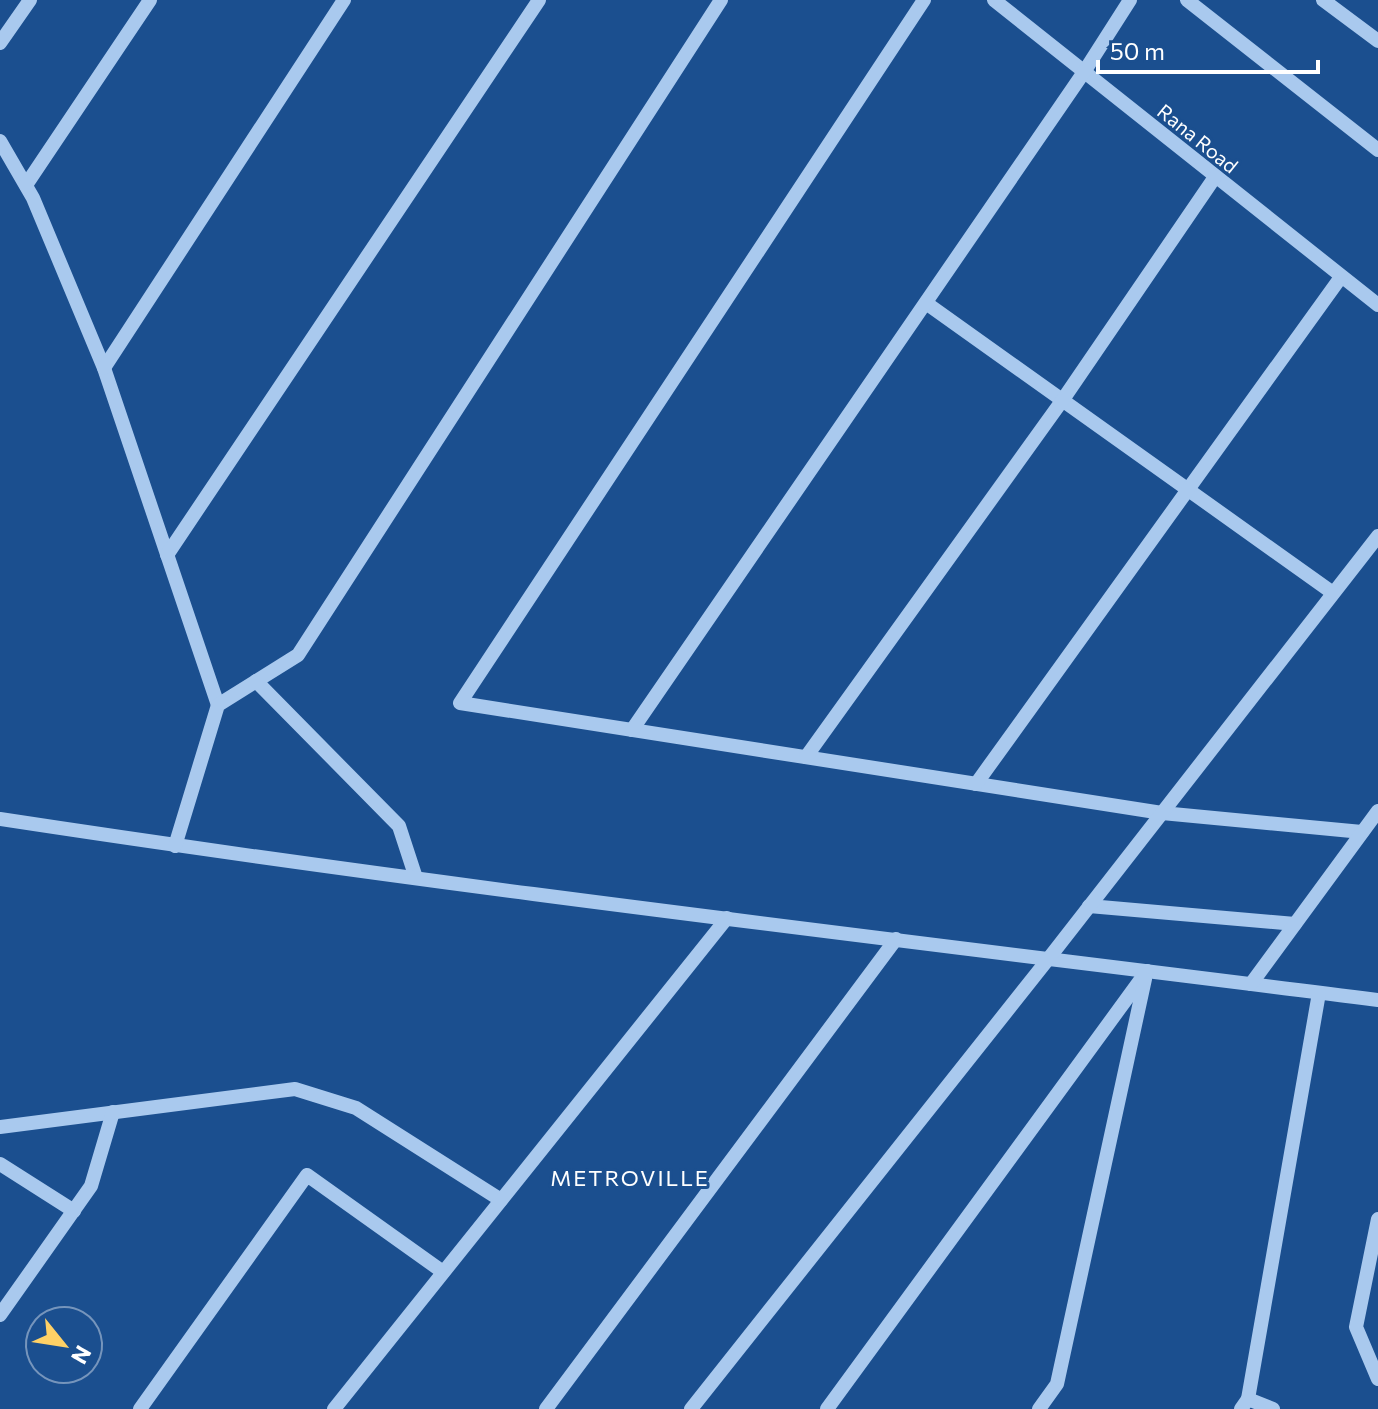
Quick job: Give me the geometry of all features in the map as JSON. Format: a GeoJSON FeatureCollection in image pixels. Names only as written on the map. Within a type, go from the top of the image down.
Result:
{"type":"FeatureCollection","features":[{"type":"Feature","properties":{"kind":"street"},"geometry":{"type":"LineString","coordinates":[[0,43],[30,0]]}},
{"type":"Feature","properties":{"kind":"street"},"geometry":{"type":"LineString","coordinates":[[26,185],[150,0]]}},
{"type":"Feature","properties":{"kind":"street"},"geometry":{"type":"LineString","coordinates":[[104,368],[344,0]]}},
{"type":"Feature","properties":{"kind":"street"},"geometry":{"type":"LineString","coordinates":[[167,555],[539,0]]}},
{"type":"Feature","properties":{"kind":"street"},"geometry":{"type":"LineString","coordinates":[[218,705],[298,655],[721,0]]}},
{"type":"Feature","properties":{"kind":"street"},"geometry":{"type":"LineString","coordinates":[[924,0],[460,703],[1162,813],[1362,832]]}},
{"type":"Feature","properties":{"kind":"street","name":"Rana Road"},"geometry":{"type":"LineString","coordinates":[[994,0],[1378,305]]}},
{"type":"Feature","properties":{"kind":"street"},"geometry":{"type":"LineString","coordinates":[[632,730],[1084,72],[1130,0]]}},
{"type":"Feature","properties":{"kind":"street"},"geometry":{"type":"LineString","coordinates":[[1187,0],[1378,150]]}},
{"type":"Feature","properties":{"kind":"street"},"geometry":{"type":"LineString","coordinates":[[1323,0],[1378,41]]}},
{"type":"Feature","properties":{"kind":"street"},"geometry":{"type":"LineString","coordinates":[[0,141],[26,185],[104,368],[218,705],[175,846]]}},
{"type":"Feature","properties":{"kind":"street"},"geometry":{"type":"LineString","coordinates":[[806,757],[1064,398],[1215,177]]}},
{"type":"Feature","properties":{"kind":"street"},"geometry":{"type":"LineString","coordinates":[[976,784],[1341,277]]}},
{"type":"Feature","properties":{"kind":"street"},"geometry":{"type":"LineString","coordinates":[[926,303],[1064,398],[1333,593]]}},
{"type":"Feature","properties":{"kind":"street"},"geometry":{"type":"LineString","coordinates":[[691,1409],[1049,958],[1378,536]]}},
{"type":"Feature","properties":{"kind":"street"},"geometry":{"type":"LineString","coordinates":[[256,681],[399,826],[416,878]]}},
{"type":"Feature","properties":{"kind":"street"},"geometry":{"type":"LineString","coordinates":[[1251,984],[1378,811]]}},
{"type":"Feature","properties":{"kind":"street"},"geometry":{"type":"LineString","coordinates":[[0,819],[416,878],[1378,1000]]}},
{"type":"Feature","properties":{"kind":"street"},"geometry":{"type":"LineString","coordinates":[[1089,906],[1295,924]]}},
{"type":"Feature","properties":{"kind":"street"},"geometry":{"type":"LineString","coordinates":[[334,1409],[727,918]]}},
{"type":"Feature","properties":{"kind":"street"},"geometry":{"type":"LineString","coordinates":[[546,1409],[896,939]]}},
{"type":"Feature","properties":{"kind":"street"},"geometry":{"type":"LineString","coordinates":[[827,1409],[1147,971]]}},
{"type":"Feature","properties":{"kind":"street"},"geometry":{"type":"LineString","coordinates":[[1039,1409],[1057,1384],[1147,971]]}},
{"type":"Feature","properties":{"kind":"street"},"geometry":{"type":"LineString","coordinates":[[1273,1409],[1245,1404],[1319,993]]}},
{"type":"Feature","properties":{"kind":"street"},"geometry":{"type":"LineString","coordinates":[[0,1127],[295,1089],[356,1108],[501,1200]]}},
{"type":"Feature","properties":{"kind":"street"},"geometry":{"type":"LineString","coordinates":[[0,1315],[91,1186],[113,1112]]}},
{"type":"Feature","properties":{"kind":"street"},"geometry":{"type":"LineString","coordinates":[[0,1164],[74,1211]]}},
{"type":"Feature","properties":{"kind":"street"},"geometry":{"type":"LineString","coordinates":[[140,1409],[307,1175],[443,1272]]}},
{"type":"Feature","properties":{"kind":"street"},"geometry":{"type":"LineString","coordinates":[[1378,1219],[1356,1327],[1378,1379]]}},
{"type":"Feature","properties":{"kind":"district","name":"METROVILLE"},"geometry":{"type":"Point","coordinates":[630,1177]}}]}
